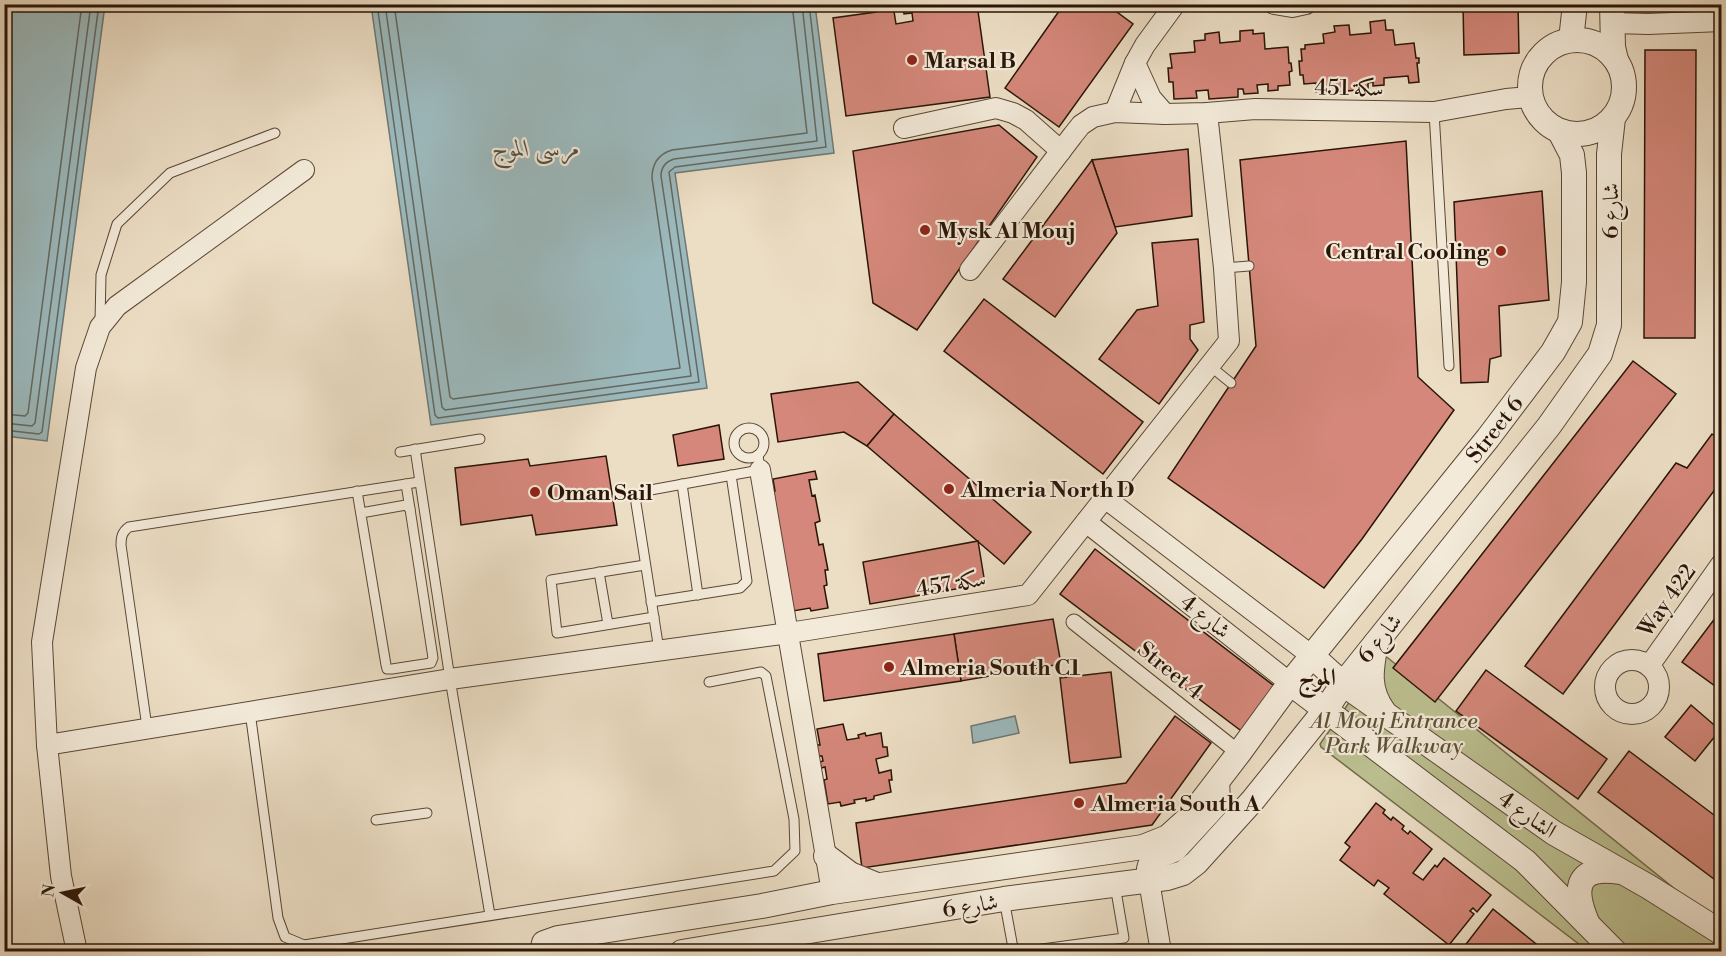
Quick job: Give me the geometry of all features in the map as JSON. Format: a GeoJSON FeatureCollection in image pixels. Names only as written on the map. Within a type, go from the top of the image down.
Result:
{"type":"FeatureCollection","features":[{"type":"Feature","properties":{"kind":"street"},"geometry":{"type":"LineString","coordinates":[[970,270],[1081,125],[1093,117],[1115,112],[1145,45],[1175,4]]}},
{"type":"Feature","properties":{"kind":"street"},"geometry":{"type":"LineString","coordinates":[[1274,4],[1292,7],[1306,4]]}},
{"type":"Feature","properties":{"kind":"street"},"geometry":{"type":"LineString","coordinates":[[1571,40],[1575,4]]}},
{"type":"Feature","properties":{"kind":"street"},"geometry":{"type":"LineString","coordinates":[[1616,60],[1596,43],[1584,40],[1558,43],[1547,50],[1532,71],[1530,97],[1534,108],[1549,126],[1560,132],[1574,135],[1589,133],[1602,127],[1613,118],[1621,105],[1624,89],[1623,74],[1613,47],[1613,14],[1722,21]]}},
{"type":"Feature","properties":{"kind":"street"},"geometry":{"type":"LineString","coordinates":[[1135,63],[1151,98],[1166,114]]}},
{"type":"Feature","properties":{"kind":"street","name":"سكة 451"},"geometry":{"type":"LineString","coordinates":[[1115,112],[1166,114],[1255,109],[1434,112],[1530,97]]}},
{"type":"Feature","properties":{"kind":"street"},"geometry":{"type":"LineString","coordinates":[[904,128],[996,108],[1026,120],[1061,151]]}},
{"type":"Feature","properties":{"kind":"street","name":"سكة 457"},"geometry":{"type":"LineString","coordinates":[[47,745],[450,679],[789,633],[1028,595],[1229,341],[1224,268],[1207,113]]}},
{"type":"Feature","properties":{"kind":"street","name":"شارع 6"},"geometry":{"type":"LineString","coordinates":[[682,951],[1004,899],[1167,878],[1183,873],[1196,863],[1253,800],[1296,747],[1376,642],[1549,426],[1600,354],[1609,325],[1609,154],[1613,118]]}},
{"type":"Feature","properties":{"kind":"street","name":"Street 6"},"geometry":{"type":"LineString","coordinates":[[1290,683],[1488,438],[1553,352],[1570,322],[1574,282],[1574,173],[1572,155],[1560,132]]}},
{"type":"Feature","properties":{"kind":"street"},"geometry":{"type":"LineString","coordinates":[[77,951],[60,876],[47,745],[42,642],[86,368],[100,327],[117,306],[304,170]]}},
{"type":"Feature","properties":{"kind":"street"},"geometry":{"type":"LineString","coordinates":[[759,463],[837,927]]}},
{"type":"Feature","properties":{"kind":"street","name":"شارع 4"},"geometry":{"type":"LineString","coordinates":[[1105,498],[1312,656],[1343,684]]}},
{"type":"Feature","properties":{"kind":"street","name":"شارع 4"},"geometry":{"type":"LineString","coordinates":[[1086,522],[1326,709]]}},
{"type":"Feature","properties":{"kind":"street","name":"Way 422"},"geometry":{"type":"LineString","coordinates":[[1649,666],[1722,562]]}},
{"type":"Feature","properties":{"kind":"street","name":"Street 4"},"geometry":{"type":"LineString","coordinates":[[1074,622],[1239,753]]}},
{"type":"Feature","properties":{"kind":"street"},"geometry":{"type":"LineString","coordinates":[[1376,642],[1372,664],[1372,686],[1377,702],[1386,714]]}},
{"type":"Feature","properties":{"kind":"street","name":"شارع 6"},"geometry":{"type":"LineString","coordinates":[[542,951],[543,943],[558,938],[762,906],[832,892],[1143,847],[1168,837],[1189,819],[1290,683]]}},
{"type":"Feature","properties":{"kind":"street","name":"الشارع 4"},"geometry":{"type":"LineString","coordinates":[[1343,684],[1554,833],[1721,931]]}},
{"type":"Feature","properties":{"kind":"street","name":"الشارع 4"},"geometry":{"type":"LineString","coordinates":[[1326,709],[1526,861],[1616,951]]}},
{"type":"Feature","properties":{"kind":"street"},"geometry":{"type":"LineString","coordinates":[[1296,747],[1324,729],[1337,726],[1354,731]]}},
{"type":"Feature","properties":{"kind":"street"},"geometry":{"type":"LineString","coordinates":[[1161,951],[1147,874],[1148,865],[1176,851],[1220,803],[1219,780]]}},
{"type":"Feature","properties":{"kind":"street"},"geometry":{"type":"LineString","coordinates":[[826,856],[850,874],[880,885]]}},
{"type":"Feature","properties":{"kind":"street"},"geometry":{"type":"LineString","coordinates":[[1588,924],[1578,891],[1582,882],[1588,874],[1596,871],[1623,873]]}},
{"type":"Feature","properties":{"kind":"lane"},"geometry":{"type":"LineString","coordinates":[[1434,112],[1449,366]]}},
{"type":"Feature","properties":{"kind":"lane"},"geometry":{"type":"LineString","coordinates":[[100,327],[101,275],[117,224],[170,173],[275,133]]}},
{"type":"Feature","properties":{"kind":"lane"},"geometry":{"type":"LineString","coordinates":[[1224,268],[1249,266]]}},
{"type":"Feature","properties":{"kind":"lane"},"geometry":{"type":"LineString","coordinates":[[1210,366],[1231,383]]}},
{"type":"Feature","properties":{"kind":"lane"},"geometry":{"type":"LineString","coordinates":[[400,452],[480,439]]}},
{"type":"Feature","properties":{"kind":"lane"},"geometry":{"type":"LineString","coordinates":[[415,449],[450,679],[490,915]]}},
{"type":"Feature","properties":{"kind":"lane"},"geometry":{"type":"LineString","coordinates":[[659,650],[636,503],[637,496],[645,491],[731,476],[759,463]]}},
{"type":"Feature","properties":{"kind":"lane"},"geometry":{"type":"LineString","coordinates":[[651,602],[740,588],[747,581],[731,476]]}},
{"type":"Feature","properties":{"kind":"lane"},"geometry":{"type":"LineString","coordinates":[[147,728],[121,545],[124,530],[129,527],[419,482]]}},
{"type":"Feature","properties":{"kind":"lane"},"geometry":{"type":"LineString","coordinates":[[357,491],[386,665],[387,669],[392,669],[433,661],[406,484]]}},
{"type":"Feature","properties":{"kind":"lane"},"geometry":{"type":"LineString","coordinates":[[682,484],[698,595]]}},
{"type":"Feature","properties":{"kind":"lane"},"geometry":{"type":"LineString","coordinates":[[361,513],[406,505],[410,509]]}},
{"type":"Feature","properties":{"kind":"lane"},"geometry":{"type":"LineString","coordinates":[[645,565],[551,580],[558,633],[654,617]]}},
{"type":"Feature","properties":{"kind":"lane"},"geometry":{"type":"LineString","coordinates":[[599,572],[608,624]]}},
{"type":"Feature","properties":{"kind":"lane"},"geometry":{"type":"LineString","coordinates":[[250,712],[278,918],[285,937],[304,945],[774,871],[795,851],[794,819],[766,676],[761,672],[709,682]]}},
{"type":"Feature","properties":{"kind":"lane"},"geometry":{"type":"LineString","coordinates":[[376,820],[427,813]]}},
{"type":"Feature","properties":{"kind":"lane"},"geometry":{"type":"LineString","coordinates":[[1004,899],[1012,948],[1019,951],[1125,938],[1115,885]]}},
{"type":"Feature","properties":{"kind":"green space","name":"Al Mouj Entrance Park Walkway"},"geometry":{"type":"Polygon","coordinates":[[[1383,654],[1721,926],[1721,951],[1588,951],[1321,747],[1320,744],[1383,654]]]}},
{"type":"Feature","properties":{"kind":"water"},"geometry":{"type":"Polygon","coordinates":[[[5,4],[105,5],[47,441],[5,436],[5,4]]]}},
{"type":"Feature","properties":{"kind":"water","name":"مرسى الموج"},"geometry":{"type":"Polygon","coordinates":[[[371,5],[815,5],[834,153],[675,173],[707,388],[431,425],[371,5]]]}},
{"type":"Feature","properties":{"kind":"water"},"geometry":{"type":"Polygon","coordinates":[[[1015,716],[1019,733],[973,743],[971,726],[1015,716]]]}},
{"type":"Feature","properties":{"kind":"building","name":"Marsal B"},"geometry":{"type":"Polygon","coordinates":[[[903,4],[977,4],[990,97],[846,116],[833,18],[876,12],[876,8],[893,5],[896,24],[913,21],[912,13],[904,14],[903,4]]]}},
{"type":"Feature","properties":{"kind":"building"},"geometry":{"type":"Polygon","coordinates":[[[1064,4],[1106,4],[1133,24],[1059,127],[1005,88],[1064,4]]]}},
{"type":"Feature","properties":{"kind":"building"},"geometry":{"type":"Polygon","coordinates":[[[1463,4],[1518,4],[1519,53],[1464,55],[1463,4]]]}},
{"type":"Feature","properties":{"kind":"building"},"geometry":{"type":"Polygon","coordinates":[[[1385,20],[1386,30],[1393,30],[1395,45],[1414,43],[1416,58],[1419,58],[1419,63],[1417,63],[1419,82],[1409,83],[1408,76],[1384,78],[1384,85],[1373,86],[1373,82],[1368,83],[1368,89],[1337,92],[1336,82],[1329,83],[1330,91],[1316,92],[1316,83],[1304,84],[1303,75],[1300,75],[1299,61],[1302,61],[1301,49],[1305,49],[1305,45],[1324,43],[1323,34],[1335,32],[1334,26],[1349,25],[1350,35],[1371,33],[1370,22],[1385,20]]]}},
{"type":"Feature","properties":{"kind":"building"},"geometry":{"type":"Polygon","coordinates":[[[1253,30],[1253,34],[1264,33],[1265,49],[1288,47],[1292,71],[1289,72],[1290,85],[1278,86],[1278,90],[1268,91],[1268,84],[1257,85],[1258,93],[1244,94],[1243,89],[1238,89],[1238,97],[1209,99],[1208,90],[1196,91],[1197,98],[1174,99],[1173,82],[1169,82],[1168,68],[1172,68],[1170,54],[1195,52],[1194,41],[1205,40],[1205,34],[1219,32],[1220,43],[1240,41],[1240,31],[1253,30]]]}},
{"type":"Feature","properties":{"kind":"building"},"geometry":{"type":"Polygon","coordinates":[[[1645,50],[1696,50],[1695,338],[1644,338],[1645,50]]]}},
{"type":"Feature","properties":{"kind":"building","name":"Mysk Al Mouj"},"geometry":{"type":"Polygon","coordinates":[[[999,125],[1037,157],[917,330],[873,303],[853,151],[999,125]]]}},
{"type":"Feature","properties":{"kind":"building"},"geometry":{"type":"Polygon","coordinates":[[[1406,141],[1418,377],[1454,410],[1324,588],[1168,478],[1256,346],[1240,160],[1406,141]]]}},
{"type":"Feature","properties":{"kind":"building"},"geometry":{"type":"Polygon","coordinates":[[[1188,149],[1192,216],[1115,227],[1092,160],[1188,149]]]}},
{"type":"Feature","properties":{"kind":"building"},"geometry":{"type":"Polygon","coordinates":[[[1092,160],[1117,233],[1055,317],[1003,279],[1092,160]]]}},
{"type":"Feature","properties":{"kind":"building","name":"Central Cooling"},"geometry":{"type":"Polygon","coordinates":[[[1542,191],[1549,300],[1499,306],[1501,356],[1490,359],[1488,382],[1461,383],[1454,202],[1542,191]]]}},
{"type":"Feature","properties":{"kind":"building"},"geometry":{"type":"Polygon","coordinates":[[[1198,239],[1204,322],[1190,325],[1190,339],[1198,350],[1159,404],[1099,359],[1137,310],[1158,306],[1152,243],[1198,239]]]}},
{"type":"Feature","properties":{"kind":"building"},"geometry":{"type":"Polygon","coordinates":[[[984,299],[1143,422],[1103,474],[944,351],[984,299]]]}},
{"type":"Feature","properties":{"kind":"building"},"geometry":{"type":"Polygon","coordinates":[[[1633,361],[1676,394],[1435,702],[1393,668],[1633,361]]]}},
{"type":"Feature","properties":{"kind":"building"},"geometry":{"type":"Polygon","coordinates":[[[858,382],[894,414],[867,446],[844,432],[778,442],[771,394],[858,382]]]}},
{"type":"Feature","properties":{"kind":"building","name":"Almeria North D"},"geometry":{"type":"Polygon","coordinates":[[[894,414],[1031,532],[1004,564],[867,446],[894,414]]]}},
{"type":"Feature","properties":{"kind":"building"},"geometry":{"type":"Polygon","coordinates":[[[719,425],[724,459],[678,466],[673,435],[719,425]]]}},
{"type":"Feature","properties":{"kind":"building"},"geometry":{"type":"Polygon","coordinates":[[[1712,434],[1722,441],[1722,480],[1563,694],[1525,666],[1676,463],[1687,468],[1712,434]]]}},
{"type":"Feature","properties":{"kind":"building","name":"Oman Sail"},"geometry":{"type":"Polygon","coordinates":[[[606,456],[617,525],[536,535],[532,515],[461,525],[455,468],[528,459],[530,466],[606,456]]]}},
{"type":"Feature","properties":{"kind":"building"},"geometry":{"type":"Polygon","coordinates":[[[815,471],[817,479],[809,480],[812,496],[815,495],[820,521],[815,523],[819,545],[823,544],[828,570],[825,570],[827,585],[824,586],[828,608],[793,611],[771,491],[775,491],[773,479],[815,471]]]}},
{"type":"Feature","properties":{"kind":"building"},"geometry":{"type":"Polygon","coordinates":[[[978,541],[985,584],[870,604],[863,562],[978,541]]]}},
{"type":"Feature","properties":{"kind":"building"},"geometry":{"type":"Polygon","coordinates":[[[1095,549],[1277,688],[1244,733],[1060,594],[1095,549]]]}},
{"type":"Feature","properties":{"kind":"building"},"geometry":{"type":"Polygon","coordinates":[[[1722,609],[1722,691],[1682,662],[1722,609]]]}},
{"type":"Feature","properties":{"kind":"building"},"geometry":{"type":"Polygon","coordinates":[[[1053,619],[1061,664],[961,681],[954,634],[1053,619]]]}},
{"type":"Feature","properties":{"kind":"building","name":"Almeria South C1"},"geometry":{"type":"Polygon","coordinates":[[[954,634],[961,681],[824,701],[818,654],[954,634]]]}},
{"type":"Feature","properties":{"kind":"building"},"geometry":{"type":"Polygon","coordinates":[[[1486,670],[1607,759],[1578,799],[1456,711],[1486,670]]]}},
{"type":"Feature","properties":{"kind":"building"},"geometry":{"type":"Polygon","coordinates":[[[1111,672],[1121,757],[1070,763],[1060,678],[1111,672]]]}},
{"type":"Feature","properties":{"kind":"building"},"geometry":{"type":"Polygon","coordinates":[[[1691,705],[1720,730],[1695,761],[1665,737],[1691,705]]]}},
{"type":"Feature","properties":{"kind":"building","name":"Almeria South A"},"geometry":{"type":"Polygon","coordinates":[[[1175,716],[1211,743],[1152,825],[862,868],[856,823],[1126,783],[1175,716]]]}},
{"type":"Feature","properties":{"kind":"building"},"geometry":{"type":"Polygon","coordinates":[[[843,724],[847,740],[859,738],[858,735],[865,733],[866,736],[881,733],[883,747],[887,747],[888,756],[876,759],[879,773],[891,770],[892,780],[889,780],[891,792],[874,796],[874,799],[866,801],[866,798],[854,800],[855,803],[841,806],[840,802],[828,804],[824,780],[827,779],[825,767],[821,768],[822,756],[819,756],[816,745],[820,745],[817,729],[843,724]]]}},
{"type":"Feature","properties":{"kind":"building"},"geometry":{"type":"Polygon","coordinates":[[[1629,751],[1722,821],[1722,885],[1598,792],[1629,751]]]}},
{"type":"Feature","properties":{"kind":"building"},"geometry":{"type":"Polygon","coordinates":[[[1376,803],[1385,810],[1383,813],[1391,820],[1393,817],[1404,826],[1402,829],[1408,834],[1410,831],[1432,849],[1413,873],[1423,880],[1444,858],[1491,895],[1477,912],[1473,908],[1470,911],[1474,914],[1449,945],[1384,894],[1389,888],[1378,880],[1374,886],[1340,860],[1350,847],[1345,843],[1376,803]]]}},
{"type":"Feature","properties":{"kind":"building"},"geometry":{"type":"Polygon","coordinates":[[[1493,909],[1535,943],[1546,952],[1460,952],[1493,909]]]}},
{"type":"Feature","properties":{"kind":"place","name":"Marsal B"},"geometry":{"type":"Point","coordinates":[912,60]}},
{"type":"Feature","properties":{"kind":"place","name":"Mysk Al Mouj"},"geometry":{"type":"Point","coordinates":[925,230]}},
{"type":"Feature","properties":{"kind":"place","name":"Central Cooling"},"geometry":{"type":"Point","coordinates":[1501,251]}},
{"type":"Feature","properties":{"kind":"place","name":"Almeria North D"},"geometry":{"type":"Point","coordinates":[949,489]}},
{"type":"Feature","properties":{"kind":"place","name":"Oman Sail"},"geometry":{"type":"Point","coordinates":[535,492]}},
{"type":"Feature","properties":{"kind":"place","name":"Almeria South C1"},"geometry":{"type":"Point","coordinates":[889,667]}},
{"type":"Feature","properties":{"kind":"place","name":"Almeria South A"},"geometry":{"type":"Point","coordinates":[1079,803]}},
{"type":"Feature","properties":{"kind":"district","name":"الموج"},"geometry":{"type":"Point","coordinates":[1317,677]}}]}
